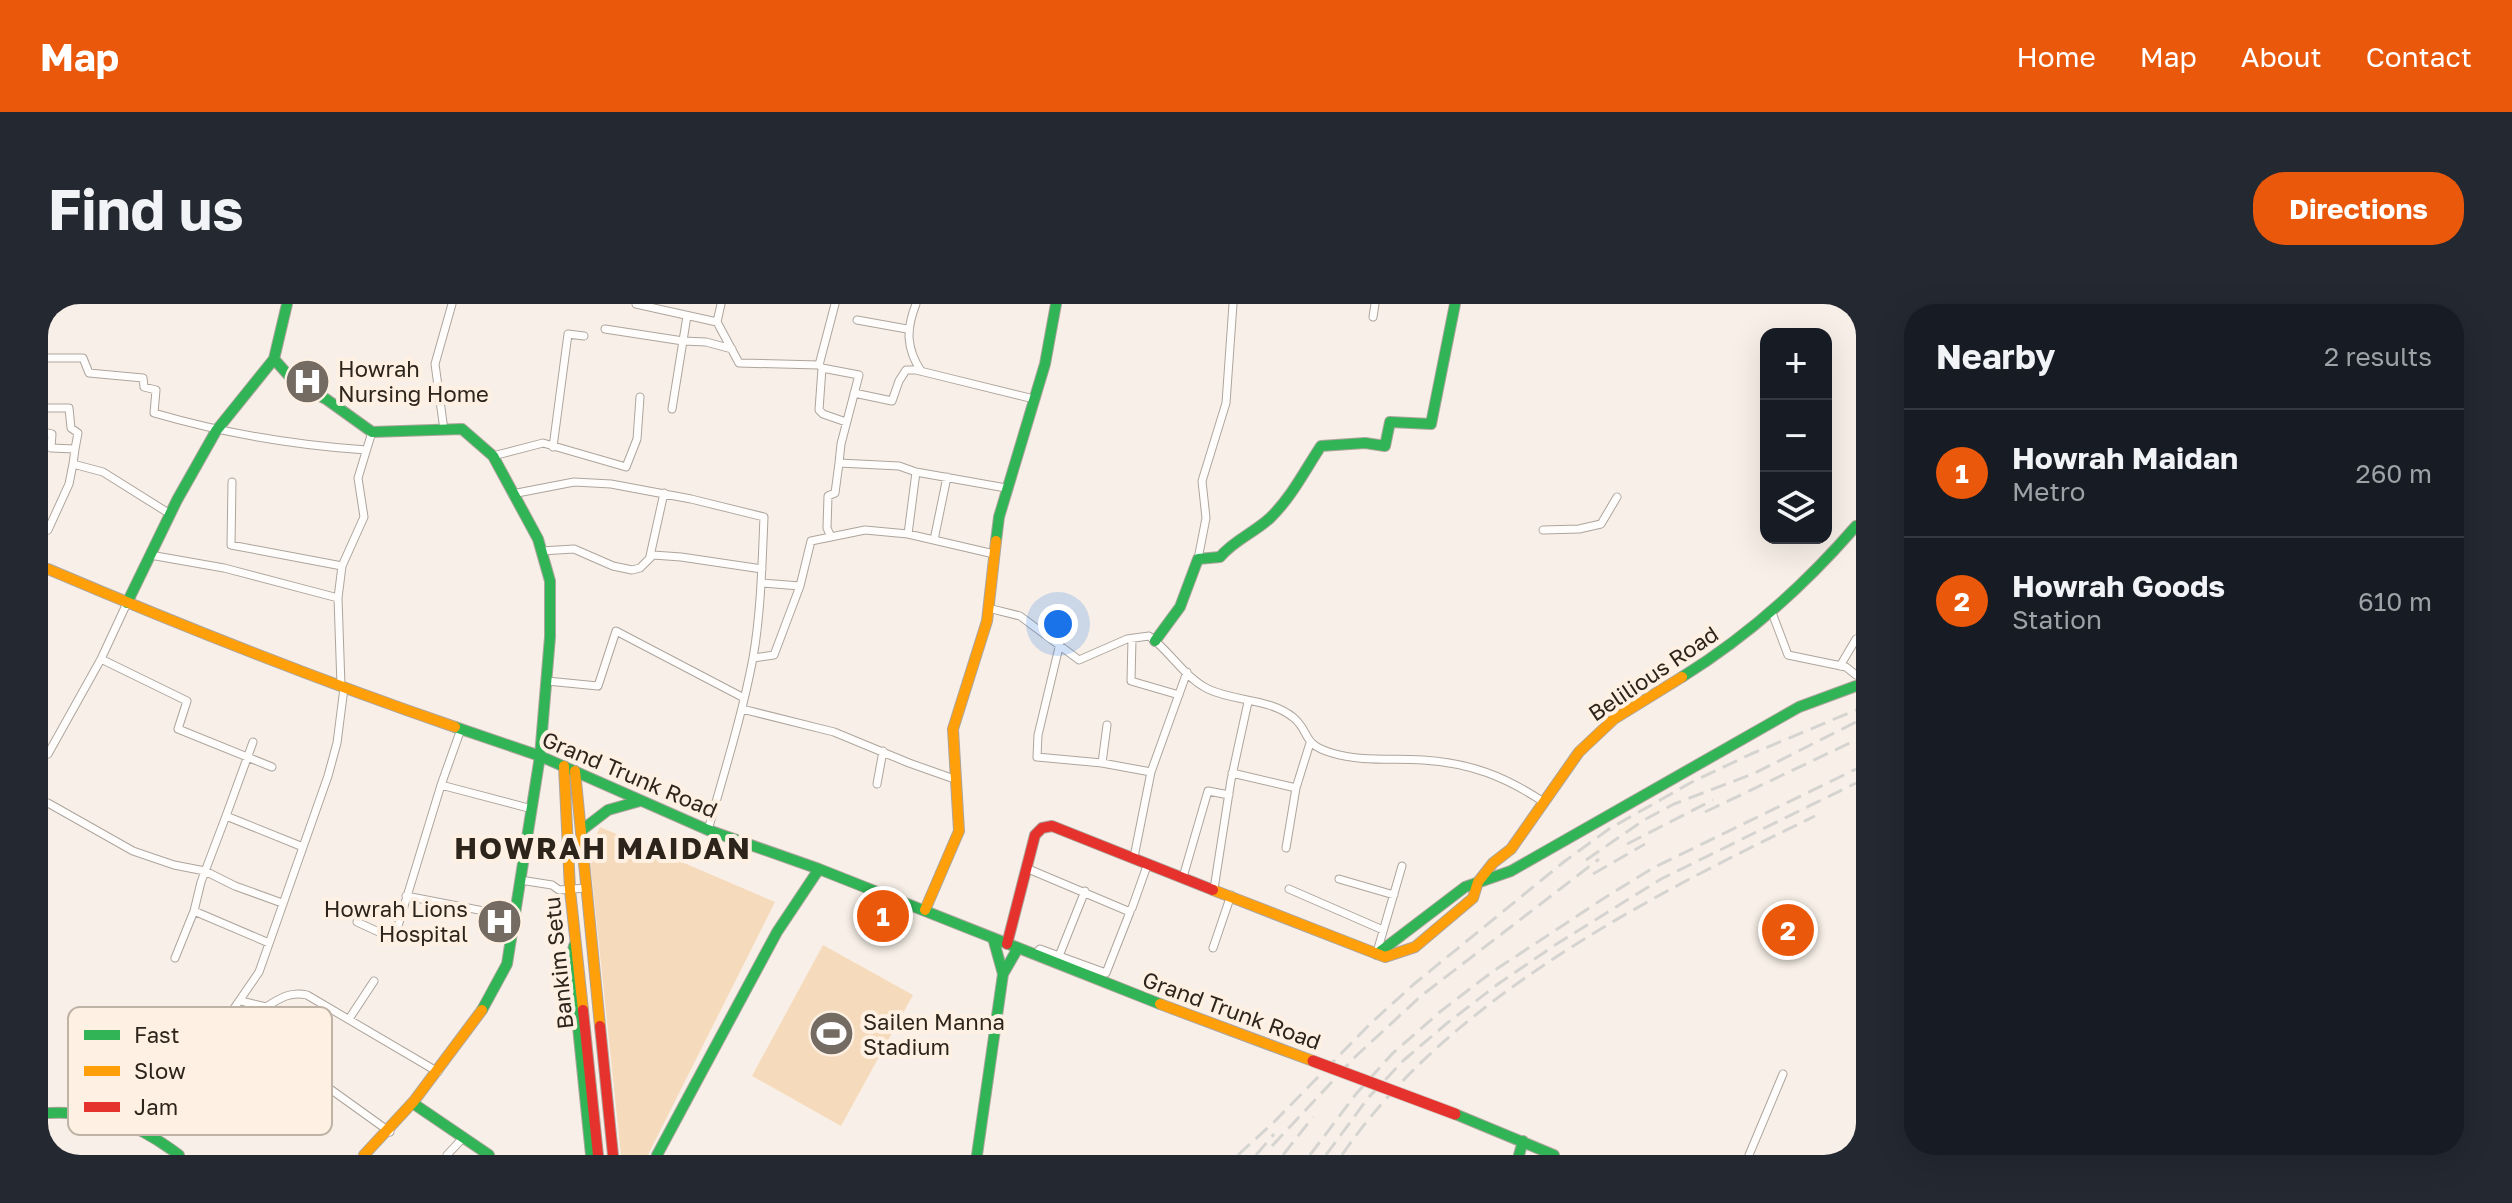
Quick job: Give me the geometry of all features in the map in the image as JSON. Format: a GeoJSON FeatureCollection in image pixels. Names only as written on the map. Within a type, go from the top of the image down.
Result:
{"type":"FeatureCollection","features":[{"type":"Feature","properties":{"kind":"main road"},"geometry":{"type":"LineString","coordinates":[[127,603],[170,514],[216,431],[274,359],[287,304]]}},
{"type":"Feature","properties":{"kind":"main road"},"geometry":{"type":"LineString","coordinates":[[925,910],[959,831],[953,729],[987,621],[994,554],[1006,488],[1045,364],[1056,304]]}},
{"type":"Feature","properties":{"kind":"main road"},"geometry":{"type":"LineString","coordinates":[[1155,641],[1180,607],[1198,559],[1220,557],[1230,543],[1249,534],[1273,515],[1321,446],[1365,443],[1385,446],[1390,422],[1431,424],[1455,304]]}},
{"type":"Feature","properties":{"kind":"main road"},"geometry":{"type":"LineString","coordinates":[[274,359],[297,385],[326,399],[372,432],[462,429],[493,456],[538,539],[550,581],[550,637],[540,756],[507,964],[500,984],[438,1072],[390,1132],[364,1155]]}},
{"type":"Feature","properties":{"kind":"main road","name":"Belilious Road"},"geometry":{"type":"LineString","coordinates":[[1377,954],[1385,957],[1415,947],[1473,898],[1478,882],[1493,863],[1511,849],[1579,752],[1614,719],[1726,650],[1817,571],[1856,526]]}},
{"type":"Feature","properties":{"kind":"main road","name":"Grand Trunk Road"},"geometry":{"type":"LineString","coordinates":[[48,569],[343,687],[540,756],[708,830],[819,869],[1554,1155]]}},
{"type":"Feature","properties":{"kind":"main road"},"geometry":{"type":"LineString","coordinates":[[1478,882],[1511,871],[1799,707],[1856,686]]}},
{"type":"Feature","properties":{"kind":"main road","name":"Bankim Setu"},"geometry":{"type":"LineString","coordinates":[[570,769],[582,830],[613,1155]]}},
{"type":"Feature","properties":{"kind":"main road","name":"Bankim Setu"},"geometry":{"type":"LineString","coordinates":[[570,769],[570,890],[598,1155]]}},
{"type":"Feature","properties":{"kind":"main road"},"geometry":{"type":"LineString","coordinates":[[582,830],[615,805],[641,801]]}},
{"type":"Feature","properties":{"kind":"main road"},"geometry":{"type":"LineString","coordinates":[[977,1155],[1003,974],[1013,946],[1025,868],[1035,835],[1042,828],[1052,826],[1377,954]]}},
{"type":"Feature","properties":{"kind":"main road"},"geometry":{"type":"LineString","coordinates":[[657,1155],[777,932],[819,869]]}},
{"type":"Feature","properties":{"kind":"main road"},"geometry":{"type":"LineString","coordinates":[[993,938],[1003,974]]}},
{"type":"Feature","properties":{"kind":"main road"},"geometry":{"type":"LineString","coordinates":[[575,940],[571,958],[591,1155]]}},
{"type":"Feature","properties":{"kind":"main road"},"geometry":{"type":"LineString","coordinates":[[414,1104],[489,1155]]}},
{"type":"Feature","properties":{"kind":"main road"},"geometry":{"type":"LineString","coordinates":[[48,1113],[68,1113]]}},
{"type":"Feature","properties":{"kind":"main road"},"geometry":{"type":"LineString","coordinates":[[154,1135],[179,1155]]}},
{"type":"Feature","properties":{"kind":"main road"},"geometry":{"type":"LineString","coordinates":[[1519,1155],[1523,1141]]}},
{"type":"Feature","properties":{"kind":"street"},"geometry":{"type":"LineString","coordinates":[[444,430],[435,364],[452,304]]}},
{"type":"Feature","properties":{"kind":"street"},"geometry":{"type":"LineString","coordinates":[[636,304],[717,322]]}},
{"type":"Feature","properties":{"kind":"street"},"geometry":{"type":"LineString","coordinates":[[721,304],[717,322],[739,363],[820,366],[859,375],[846,422],[835,493],[828,496],[827,528],[831,537]]}},
{"type":"Feature","properties":{"kind":"street"},"geometry":{"type":"LineString","coordinates":[[835,304],[820,366],[819,410],[846,422]]}},
{"type":"Feature","properties":{"kind":"street"},"geometry":{"type":"LineString","coordinates":[[916,304],[907,329],[913,358],[921,371]]}},
{"type":"Feature","properties":{"kind":"street"},"geometry":{"type":"LineString","coordinates":[[1198,559],[1206,518],[1202,481],[1226,403],[1233,304]]}},
{"type":"Feature","properties":{"kind":"street"},"geometry":{"type":"LineString","coordinates":[[1373,317],[1375,304]]}},
{"type":"Feature","properties":{"kind":"street"},"geometry":{"type":"LineString","coordinates":[[672,409],[687,316]]}},
{"type":"Feature","properties":{"kind":"street"},"geometry":{"type":"LineString","coordinates":[[857,320],[907,329]]}},
{"type":"Feature","properties":{"kind":"street"},"geometry":{"type":"LineString","coordinates":[[605,329],[706,342],[732,349]]}},
{"type":"Feature","properties":{"kind":"street"},"geometry":{"type":"LineString","coordinates":[[553,447],[559,422],[560,382],[568,334],[584,336]]}},
{"type":"Feature","properties":{"kind":"street"},"geometry":{"type":"LineString","coordinates":[[48,358],[83,358],[89,373],[143,378],[144,387],[156,390],[154,413],[216,431],[303,445],[366,450]]}},
{"type":"Feature","properties":{"kind":"street"},"geometry":{"type":"LineString","coordinates":[[854,393],[892,401],[906,370],[1034,399]]}},
{"type":"Feature","properties":{"kind":"street"},"geometry":{"type":"LineString","coordinates":[[493,456],[543,443],[626,467],[637,439],[640,397]]}},
{"type":"Feature","properties":{"kind":"street"},"geometry":{"type":"LineString","coordinates":[[48,408],[69,408],[71,428],[78,433],[69,484],[48,530]]}},
{"type":"Feature","properties":{"kind":"street"},"geometry":{"type":"LineString","coordinates":[[237,1007],[259,972],[337,743],[343,687],[338,598],[342,566],[364,517],[358,478],[372,432]]}},
{"type":"Feature","properties":{"kind":"street"},"geometry":{"type":"LineString","coordinates":[[48,433],[52,434],[51,448],[75,449]]}},
{"type":"Feature","properties":{"kind":"street"},"geometry":{"type":"LineString","coordinates":[[839,463],[899,466],[916,472],[1006,488]]}},
{"type":"Feature","properties":{"kind":"street"},"geometry":{"type":"LineString","coordinates":[[73,464],[103,472],[170,514]]}},
{"type":"Feature","properties":{"kind":"street"},"geometry":{"type":"LineString","coordinates":[[908,534],[916,472]]}},
{"type":"Feature","properties":{"kind":"street"},"geometry":{"type":"LineString","coordinates":[[934,540],[947,477]]}},
{"type":"Feature","properties":{"kind":"street"},"geometry":{"type":"LineString","coordinates":[[232,482],[231,545],[342,566]]}},
{"type":"Feature","properties":{"kind":"street"},"geometry":{"type":"LineString","coordinates":[[512,494],[574,482],[611,484],[764,517],[753,658],[708,830]]}},
{"type":"Feature","properties":{"kind":"street"},"geometry":{"type":"LineString","coordinates":[[541,551],[574,549],[613,566],[632,570],[641,568],[650,556],[664,493]]}},
{"type":"Feature","properties":{"kind":"street"},"geometry":{"type":"LineString","coordinates":[[1543,530],[1601,524],[1617,497]]}},
{"type":"Feature","properties":{"kind":"street"},"geometry":{"type":"LineString","coordinates":[[753,658],[774,655],[800,586],[811,541],[865,530],[908,534],[994,554]]}},
{"type":"Feature","properties":{"kind":"street"},"geometry":{"type":"LineString","coordinates":[[150,555],[224,568],[338,598]]}},
{"type":"Feature","properties":{"kind":"street"},"geometry":{"type":"LineString","coordinates":[[650,556],[681,557],[762,569]]}},
{"type":"Feature","properties":{"kind":"street"},"geometry":{"type":"LineString","coordinates":[[761,583],[800,586]]}},
{"type":"Feature","properties":{"kind":"street"},"geometry":{"type":"LineString","coordinates":[[48,754],[101,659],[127,603]]}},
{"type":"Feature","properties":{"kind":"street"},"geometry":{"type":"LineString","coordinates":[[988,608],[1020,616],[1079,660],[1132,639],[1149,636],[1207,688],[1248,702],[1273,705],[1296,719],[1310,743],[1332,753],[1422,759],[1485,770],[1542,801]]}},
{"type":"Feature","properties":{"kind":"street"},"geometry":{"type":"LineString","coordinates":[[1771,610],[1788,655],[1846,667],[1856,675]]}},
{"type":"Feature","properties":{"kind":"street"},"geometry":{"type":"LineString","coordinates":[[547,681],[598,686],[616,631],[744,698]]}},
{"type":"Feature","properties":{"kind":"street"},"geometry":{"type":"LineString","coordinates":[[1132,639],[1131,681],[1179,695]]}},
{"type":"Feature","properties":{"kind":"street"},"geometry":{"type":"LineString","coordinates":[[1840,666],[1856,639]]}},
{"type":"Feature","properties":{"kind":"street"},"geometry":{"type":"LineString","coordinates":[[1060,643],[1038,735],[1037,757],[1102,763],[1151,772]]}},
{"type":"Feature","properties":{"kind":"street"},"geometry":{"type":"LineString","coordinates":[[101,659],[187,701],[178,729],[272,767]]}},
{"type":"Feature","properties":{"kind":"street"},"geometry":{"type":"LineString","coordinates":[[1134,857],[1151,772],[1187,672]]}},
{"type":"Feature","properties":{"kind":"street"},"geometry":{"type":"LineString","coordinates":[[1214,889],[1232,773],[1248,702]]}},
{"type":"Feature","properties":{"kind":"street"},"geometry":{"type":"LineString","coordinates":[[742,709],[834,732],[957,780]]}},
{"type":"Feature","properties":{"kind":"street"},"geometry":{"type":"LineString","coordinates":[[1102,763],[1107,725]]}},
{"type":"Feature","properties":{"kind":"street"},"geometry":{"type":"LineString","coordinates":[[357,922],[394,939],[461,729]]}},
{"type":"Feature","properties":{"kind":"street"},"geometry":{"type":"LineString","coordinates":[[175,958],[253,742]]}},
{"type":"Feature","properties":{"kind":"street"},"geometry":{"type":"LineString","coordinates":[[1286,848],[1296,788],[1310,743]]}},
{"type":"Feature","properties":{"kind":"street"},"geometry":{"type":"LineString","coordinates":[[877,784],[883,751]]}},
{"type":"Feature","properties":{"kind":"street"},"geometry":{"type":"LineString","coordinates":[[1232,773],[1296,788]]}},
{"type":"Feature","properties":{"kind":"street"},"geometry":{"type":"LineString","coordinates":[[441,785],[532,809]]}},
{"type":"Feature","properties":{"kind":"street"},"geometry":{"type":"LineString","coordinates":[[1183,877],[1208,791],[1229,795]]}},
{"type":"Feature","properties":{"kind":"street"},"geometry":{"type":"LineString","coordinates":[[48,803],[133,851],[174,865],[205,871],[282,903]]}},
{"type":"Feature","properties":{"kind":"street"},"geometry":{"type":"LineString","coordinates":[[226,816],[303,847]]}},
{"type":"Feature","properties":{"kind":"street"},"geometry":{"type":"LineString","coordinates":[[1132,908],[1148,863]]}},
{"type":"Feature","properties":{"kind":"street"},"geometry":{"type":"LineString","coordinates":[[1377,954],[1402,866]]}},
{"type":"Feature","properties":{"kind":"street"},"geometry":{"type":"LineString","coordinates":[[1025,868],[1127,909],[1130,917],[1106,973],[1038,948],[1034,955]]}},
{"type":"Feature","properties":{"kind":"street"},"geometry":{"type":"LineString","coordinates":[[1339,879],[1394,895]]}},
{"type":"Feature","properties":{"kind":"street"},"geometry":{"type":"LineString","coordinates":[[520,880],[552,885],[559,890],[587,888]]}},
{"type":"Feature","properties":{"kind":"street"},"geometry":{"type":"LineString","coordinates":[[1289,889],[1383,930]]}},
{"type":"Feature","properties":{"kind":"street"},"geometry":{"type":"LineString","coordinates":[[1059,956],[1085,891]]}},
{"type":"Feature","properties":{"kind":"street"},"geometry":{"type":"LineString","coordinates":[[1213,948],[1231,895]]}},
{"type":"Feature","properties":{"kind":"street"},"geometry":{"type":"LineString","coordinates":[[406,896],[515,917]]}},
{"type":"Feature","properties":{"kind":"street"},"geometry":{"type":"LineString","coordinates":[[194,911],[269,943]]}},
{"type":"Feature","properties":{"kind":"street"},"geometry":{"type":"LineString","coordinates":[[349,1019],[374,981]]}},
{"type":"Feature","properties":{"kind":"street"},"geometry":{"type":"LineString","coordinates":[[241,1001],[266,1007],[297,992],[329,1007]]}},
{"type":"Feature","properties":{"kind":"street"},"geometry":{"type":"LineString","coordinates":[[332,1009],[438,1072]]}},
{"type":"Feature","properties":{"kind":"street"},"geometry":{"type":"LineString","coordinates":[[1749,1155],[1783,1074]]}},
{"type":"Feature","properties":{"kind":"street"},"geometry":{"type":"LineString","coordinates":[[332,1090],[390,1132]]}},
{"type":"Feature","properties":{"kind":"street"},"geometry":{"type":"LineString","coordinates":[[447,1155],[462,1139]]}},
{"type":"Feature","properties":{"kind":"shaded area"},"geometry":{"type":"Polygon","coordinates":[[[600,827],[775,902],[648,1155],[621,1155],[589,850],[600,827]]]}},
{"type":"Feature","properties":{"kind":"shaded area"},"geometry":{"type":"Polygon","coordinates":[[[823,945],[913,995],[841,1126],[752,1076],[823,945]]]}},
{"type":"Feature","properties":{"kind":"railway"},"geometry":{"type":"LineString","coordinates":[[1238,1155],[1414,984],[1609,829],[1692,782],[1856,710]]}},
{"type":"Feature","properties":{"kind":"railway"},"geometry":{"type":"LineString","coordinates":[[1586,860],[1644,820],[1674,804],[1755,773],[1856,722]]}},
{"type":"Feature","properties":{"kind":"railway"},"geometry":{"type":"LineString","coordinates":[[1705,812],[1856,740]]}},
{"type":"Feature","properties":{"kind":"railway"},"geometry":{"type":"LineString","coordinates":[[1310,1155],[1356,1094],[1392,1054],[1492,972],[1653,868],[1856,769]]}},
{"type":"Feature","properties":{"kind":"railway"},"geometry":{"type":"LineString","coordinates":[[1326,1155],[1368,1098],[1404,1060],[1498,984],[1661,879],[1856,783]]}},
{"type":"Feature","properties":{"kind":"railway"},"geometry":{"type":"LineString","coordinates":[[1627,844],[1713,800]]}},
{"type":"Feature","properties":{"kind":"railway"},"geometry":{"type":"LineString","coordinates":[[1342,1155],[1386,1099],[1438,1047],[1495,1000],[1620,917],[1815,816]]}},
{"type":"Feature","properties":{"kind":"railway"},"geometry":{"type":"LineString","coordinates":[[1593,874],[1645,844]]}},
{"type":"Feature","properties":{"kind":"railway"},"geometry":{"type":"LineString","coordinates":[[1272,1146],[1356,1056],[1421,996],[1599,859]]}},
{"type":"Feature","properties":{"kind":"railway"},"geometry":{"type":"LineString","coordinates":[[1283,1155],[1313,1117]]}},
{"type":"Feature","properties":{"kind":"railway"},"geometry":{"type":"LineString","coordinates":[[1256,1155],[1274,1134]]}},
{"type":"Feature","properties":{"kind":"traffic: fast"},"geometry":{"type":"LineString","coordinates":[[127,603],[177,500],[216,431],[274,359],[287,304]]}},
{"type":"Feature","properties":{"kind":"traffic: fast"},"geometry":{"type":"LineString","coordinates":[[996,541],[999,517],[1045,364],[1056,304]]}},
{"type":"Feature","properties":{"kind":"traffic: fast"},"geometry":{"type":"LineString","coordinates":[[1155,641],[1180,607],[1198,559],[1220,557],[1270,518],[1291,493],[1321,446],[1365,443],[1385,446],[1390,422],[1431,424],[1455,304]]}},
{"type":"Feature","properties":{"kind":"traffic: fast"},"geometry":{"type":"LineString","coordinates":[[274,359],[297,385],[326,399],[372,432],[462,429],[493,456],[538,539],[550,581],[550,637],[540,756],[507,964],[482,1010]]}},
{"type":"Feature","properties":{"kind":"traffic: fast"},"geometry":{"type":"LineString","coordinates":[[1682,677],[1775,608],[1817,569],[1856,526]]}},
{"type":"Feature","properties":{"kind":"traffic: fast"},"geometry":{"type":"LineString","coordinates":[[1377,954],[1465,887],[1511,871],[1799,707],[1856,686]]}},
{"type":"Feature","properties":{"kind":"traffic: fast"},"geometry":{"type":"LineString","coordinates":[[455,727],[540,756],[708,830],[819,869],[1160,1004]]}},
{"type":"Feature","properties":{"kind":"traffic: fast"},"geometry":{"type":"LineString","coordinates":[[582,830],[608,810],[640,801]]}},
{"type":"Feature","properties":{"kind":"traffic: fast"},"geometry":{"type":"LineString","coordinates":[[657,1155],[777,932],[819,869]]}},
{"type":"Feature","properties":{"kind":"traffic: fast"},"geometry":{"type":"LineString","coordinates":[[993,938],[1003,974]]}},
{"type":"Feature","properties":{"kind":"traffic: fast"},"geometry":{"type":"LineString","coordinates":[[574,946],[571,958],[591,1155]]}},
{"type":"Feature","properties":{"kind":"traffic: fast"},"geometry":{"type":"LineString","coordinates":[[977,1155],[1003,974],[1018,948]]}},
{"type":"Feature","properties":{"kind":"traffic: fast"},"geometry":{"type":"LineString","coordinates":[[414,1104],[489,1155]]}},
{"type":"Feature","properties":{"kind":"traffic: fast"},"geometry":{"type":"LineString","coordinates":[[48,1113],[68,1113]]}},
{"type":"Feature","properties":{"kind":"traffic: fast"},"geometry":{"type":"LineString","coordinates":[[1455,1114],[1554,1155]]}},
{"type":"Feature","properties":{"kind":"traffic: fast"},"geometry":{"type":"LineString","coordinates":[[150,1135],[179,1155]]}},
{"type":"Feature","properties":{"kind":"traffic: fast"},"geometry":{"type":"LineString","coordinates":[[1519,1155],[1523,1141]]}},
{"type":"Feature","properties":{"kind":"traffic: slow"},"geometry":{"type":"LineString","coordinates":[[925,910],[959,831],[953,729],[987,621],[996,541]]}},
{"type":"Feature","properties":{"kind":"traffic: slow"},"geometry":{"type":"LineString","coordinates":[[48,569],[250,652],[455,727]]}},
{"type":"Feature","properties":{"kind":"traffic: slow"},"geometry":{"type":"LineString","coordinates":[[1478,882],[1493,863],[1511,849],[1579,752],[1614,719],[1682,677]]}},
{"type":"Feature","properties":{"kind":"traffic: slow"},"geometry":{"type":"LineString","coordinates":[[564,766],[570,890],[583,1010]]}},
{"type":"Feature","properties":{"kind":"traffic: slow"},"geometry":{"type":"LineString","coordinates":[[575,771],[600,1026]]}},
{"type":"Feature","properties":{"kind":"traffic: slow"},"geometry":{"type":"LineString","coordinates":[[1213,890],[1385,957],[1415,947],[1473,898],[1478,882]]}},
{"type":"Feature","properties":{"kind":"traffic: slow"},"geometry":{"type":"LineString","coordinates":[[1160,1004],[1313,1061]]}},
{"type":"Feature","properties":{"kind":"traffic: slow"},"geometry":{"type":"LineString","coordinates":[[364,1155],[414,1101],[482,1010]]}},
{"type":"Feature","properties":{"kind":"traffic: jam"},"geometry":{"type":"LineString","coordinates":[[1007,944],[1035,835],[1042,828],[1052,826],[1213,890]]}},
{"type":"Feature","properties":{"kind":"traffic: jam"},"geometry":{"type":"LineString","coordinates":[[583,1010],[598,1155]]}},
{"type":"Feature","properties":{"kind":"traffic: jam"},"geometry":{"type":"LineString","coordinates":[[600,1026],[613,1155]]}},
{"type":"Feature","properties":{"kind":"traffic: jam"},"geometry":{"type":"LineString","coordinates":[[1313,1061],[1455,1114]]}},
{"type":"Feature","properties":{"kind":"place","name":"Howrah Nursing Home"},"geometry":{"type":"Point","coordinates":[307,381]}},
{"type":"Feature","properties":{"kind":"place","name":"Howrah Maidan"},"geometry":{"type":"Point","coordinates":[883,916]}},
{"type":"Feature","properties":{"kind":"place","name":"Howrah Lions Hospital"},"geometry":{"type":"Point","coordinates":[499,921]}},
{"type":"Feature","properties":{"kind":"place","name":"Howrah Goods"},"geometry":{"type":"Point","coordinates":[1788,930]}},
{"type":"Feature","properties":{"kind":"place","name":"Sailen Manna Stadium"},"geometry":{"type":"Point","coordinates":[832,1034]}},
{"type":"Feature","properties":{"kind":"district","name":"HOWRAH MAIDAN"},"geometry":{"type":"Point","coordinates":[603,848]}}]}
